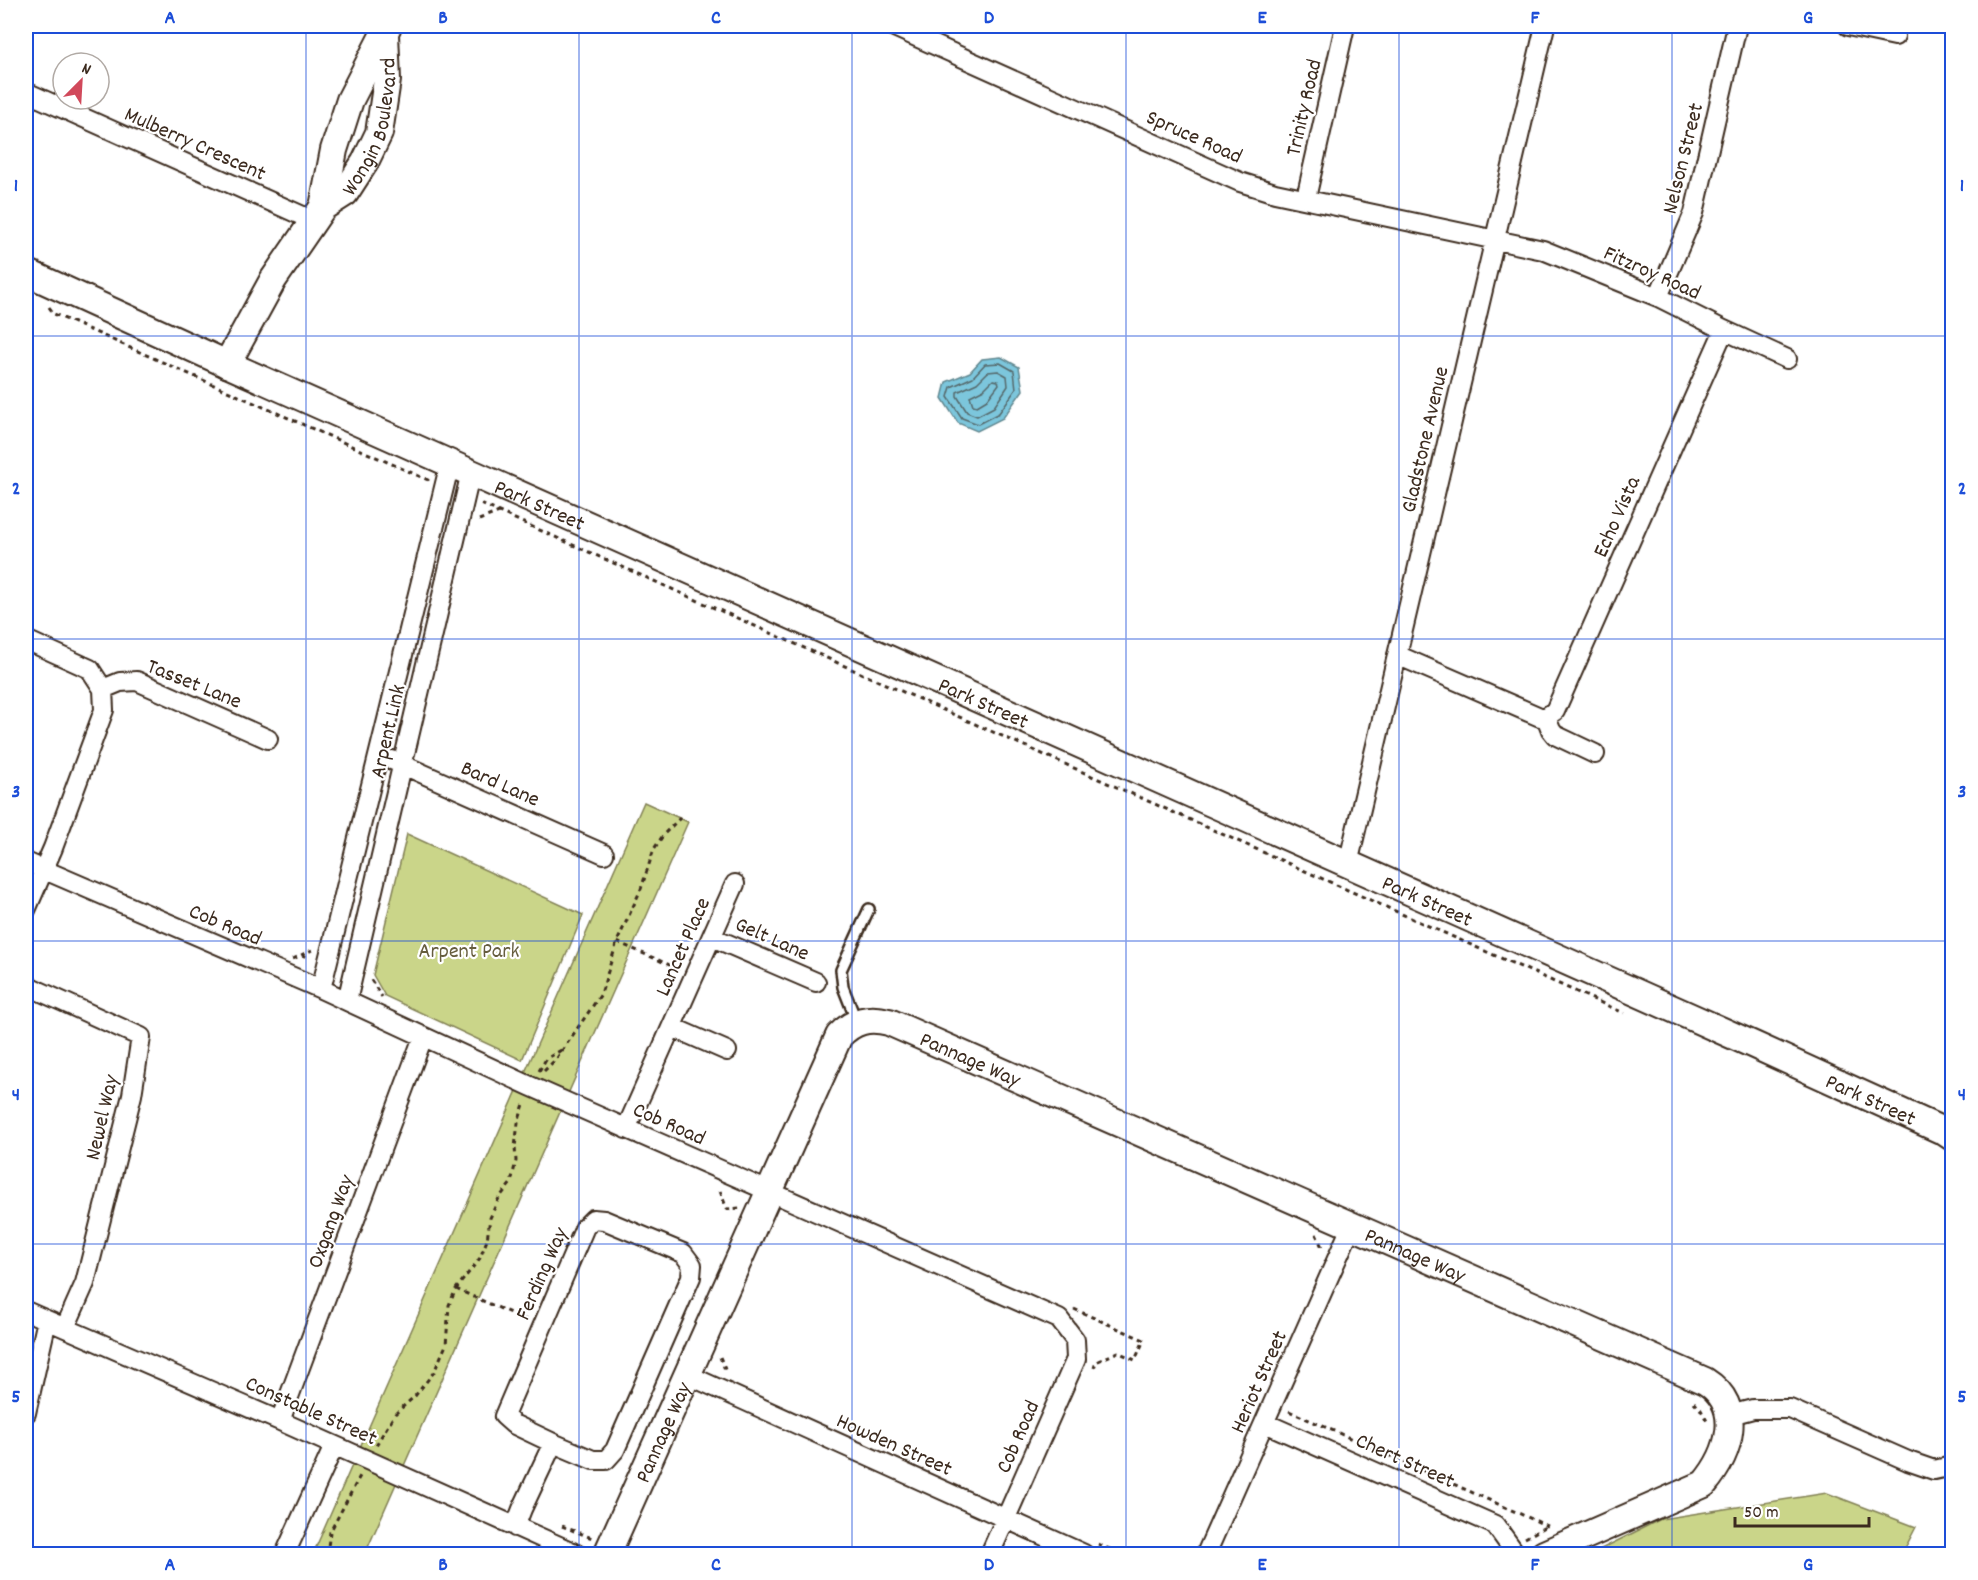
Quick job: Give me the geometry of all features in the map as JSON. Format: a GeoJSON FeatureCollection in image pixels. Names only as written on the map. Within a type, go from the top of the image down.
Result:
{"type":"FeatureCollection","features":[{"type":"Feature","properties":{"kind":"street","name":"Spruce Road"},"geometry":{"type":"LineString","coordinates":[[892,26],[1240,182],[1275,193],[1495,239]]}},
{"type":"Feature","properties":{"kind":"street","name":"Trinity Road"},"geometry":{"type":"LineString","coordinates":[[1306,198],[1345,26]]}},
{"type":"Feature","properties":{"kind":"street","name":"Gladstone Avenue"},"geometry":{"type":"LineString","coordinates":[[1348,864],[1545,26]]}},
{"type":"Feature","properties":{"kind":"street","name":"Nelson Street"},"geometry":{"type":"LineString","coordinates":[[1658,297],[1694,213],[1737,26]]}},
{"type":"Feature","properties":{"kind":"street"},"geometry":{"type":"LineString","coordinates":[[1848,26],[1895,36]]}},
{"type":"Feature","properties":{"kind":"street","name":"Wongin Boulevard"},"geometry":{"type":"LineString","coordinates":[[227,364],[273,280],[319,214],[345,193],[365,162],[379,133],[387,80],[386,28]]}},
{"type":"Feature","properties":{"kind":"street","name":"Wongin Boulevard"},"geometry":{"type":"LineString","coordinates":[[319,214],[334,150],[350,100],[386,28]]}},
{"type":"Feature","properties":{"kind":"street","name":"Mulberry Crescent"},"geometry":{"type":"LineString","coordinates":[[26,92],[319,214]]}},
{"type":"Feature","properties":{"kind":"street","name":"Fitzroy Road"},"geometry":{"type":"LineString","coordinates":[[1495,239],[1543,250],[1658,297],[1787,358]]}},
{"type":"Feature","properties":{"kind":"street","name":"Park Street"},"geometry":{"type":"LineString","coordinates":[[26,272],[1949,1134]]}},
{"type":"Feature","properties":{"kind":"street","name":"Echo Vista"},"geometry":{"type":"LineString","coordinates":[[1546,717],[1555,711],[1724,330]]}},
{"type":"Feature","properties":{"kind":"street","name":"Arpent Link"},"geometry":{"type":"LineString","coordinates":[[321,989],[378,754],[436,484],[461,468],[465,497],[347,1001]]}},
{"type":"Feature","properties":{"kind":"street"},"geometry":{"type":"LineString","coordinates":[[26,640],[90,669],[103,689],[104,710],[53,848],[26,910]]}},
{"type":"Feature","properties":{"kind":"street"},"geometry":{"type":"LineString","coordinates":[[1397,656],[1540,717],[1546,717],[1555,735],[1595,754]]}},
{"type":"Feature","properties":{"kind":"street","name":"Tasset Lane"},"geometry":{"type":"LineString","coordinates":[[103,689],[120,682],[137,681],[268,739]]}},
{"type":"Feature","properties":{"kind":"street","name":"Bard Lane"},"geometry":{"type":"LineString","coordinates":[[378,754],[604,854]]}},
{"type":"Feature","properties":{"kind":"street","name":"Cob Road"},"geometry":{"type":"LineString","coordinates":[[26,862],[347,1001],[423,1037],[527,1095],[627,1129],[765,1199],[1059,1319],[1069,1330],[1076,1345],[1074,1365],[990,1554]]}},
{"type":"Feature","properties":{"kind":"street","name":"Lancet Place"},"geometry":{"type":"LineString","coordinates":[[627,1129],[735,884]]}},
{"type":"Feature","properties":{"kind":"street","name":"Gelt Lane"},"geometry":{"type":"LineString","coordinates":[[711,936],[816,982]]}},
{"type":"Feature","properties":{"kind":"street","name":"Newel Way"},"geometry":{"type":"LineString","coordinates":[[26,985],[141,1037],[132,1095],[85,1283],[65,1328]]}},
{"type":"Feature","properties":{"kind":"street","name":"Pannage Way"},"geometry":{"type":"LineString","coordinates":[[607,1554],[839,1036],[857,1022],[868,1019],[889,1022],[1705,1381],[1725,1400],[1720,1421]]}},
{"type":"Feature","properties":{"kind":"street","name":"Lancet Place"},"geometry":{"type":"LineString","coordinates":[[672,1027],[727,1051]]}},
{"type":"Feature","properties":{"kind":"street","name":"Oxgang Way"},"geometry":{"type":"LineString","coordinates":[[280,1421],[423,1037]]}},
{"type":"Feature","properties":{"kind":"street","name":"Ferding Way"},"geometry":{"type":"LineString","coordinates":[[593,1219],[604,1220],[683,1253],[692,1265],[691,1277],[615,1449],[606,1460],[593,1460],[553,1443],[513,1424],[504,1416],[585,1227],[593,1219]]}},
{"type":"Feature","properties":{"kind":"street","name":"Heriot Street"},"geometry":{"type":"LineString","coordinates":[[1206,1554],[1352,1225]]}},
{"type":"Feature","properties":{"kind":"street","name":"Constable Street"},"geometry":{"type":"LineString","coordinates":[[26,1311],[280,1421],[577,1554]]}},
{"type":"Feature","properties":{"kind":"street"},"geometry":{"type":"LineString","coordinates":[[26,1413],[47,1320]]}},
{"type":"Feature","properties":{"kind":"street","name":"Howden Street"},"geometry":{"type":"LineString","coordinates":[[687,1375],[1084,1554]]}},
{"type":"Feature","properties":{"kind":"street"},"geometry":{"type":"LineString","coordinates":[[1544,1554],[1704,1484],[1726,1446],[1720,1421],[1753,1409],[1790,1408],[1908,1461],[1934,1470],[1944,1470],[1953,1466]]}},
{"type":"Feature","properties":{"kind":"street","name":"Chert Street"},"geometry":{"type":"LineString","coordinates":[[1265,1422],[1494,1525],[1515,1554]]}},
{"type":"Feature","properties":{"kind":"street"},"geometry":{"type":"LineString","coordinates":[[515,1527],[553,1443]]}},
{"type":"Feature","properties":{"kind":"street"},"geometry":{"type":"LineString","coordinates":[[285,1554],[334,1446]]}},
{"type":"Feature","properties":{"kind":"lane"},"geometry":{"type":"LineString","coordinates":[[857,1022],[843,987],[841,970],[869,909]]}},
{"type":"Feature","properties":{"kind":"path"},"geometry":{"type":"LineString","coordinates":[[49,306],[54,314],[436,484],[425,492]]}},
{"type":"Feature","properties":{"kind":"path"},"geometry":{"type":"LineString","coordinates":[[465,497],[1630,1016]]}},
{"type":"Feature","properties":{"kind":"path"},"geometry":{"type":"LineString","coordinates":[[544,1071],[557,1058],[601,994],[617,942],[638,895],[654,849],[664,834],[680,818]]}},
{"type":"Feature","properties":{"kind":"path"},"geometry":{"type":"LineString","coordinates":[[286,962],[315,949]]}},
{"type":"Feature","properties":{"kind":"path"},"geometry":{"type":"LineString","coordinates":[[327,1554],[330,1532],[365,1468],[367,1460],[395,1414],[434,1372],[446,1345],[449,1305],[456,1289],[480,1258],[487,1240],[490,1218],[499,1198],[511,1183],[516,1161],[518,1123],[527,1095],[546,1059],[563,1049]]}},
{"type":"Feature","properties":{"kind":"path"},"geometry":{"type":"LineString","coordinates":[[515,1099],[527,1095]]}},
{"type":"Feature","properties":{"kind":"path"},"geometry":{"type":"LineString","coordinates":[[711,1187],[722,1192],[727,1209],[765,1199]]}},
{"type":"Feature","properties":{"kind":"path"},"geometry":{"type":"LineString","coordinates":[[1311,1226],[1324,1250]]}},
{"type":"Feature","properties":{"kind":"path"},"geometry":{"type":"LineString","coordinates":[[456,1289],[542,1328]]}},
{"type":"Feature","properties":{"kind":"path"},"geometry":{"type":"LineString","coordinates":[[1694,1401],[1701,1410],[1720,1421]]}},
{"type":"Feature","properties":{"kind":"path"},"geometry":{"type":"LineString","coordinates":[[1273,1404],[1555,1529]]}},
{"type":"Feature","properties":{"kind":"green space"},"geometry":{"type":"Polygon","coordinates":[[[644,802],[688,822],[365,1554],[313,1554],[644,802]]]}},
{"type":"Feature","properties":{"kind":"green space","name":"Arpent Park"},"geometry":{"type":"Polygon","coordinates":[[[407,834],[583,915],[522,1060],[385,996],[373,975],[407,834]]]}},
{"type":"Feature","properties":{"kind":"green space"},"geometry":{"type":"Polygon","coordinates":[[[1827,1493],[1916,1527],[1902,1554],[1591,1554],[1661,1519],[1827,1493]]]}},
{"type":"Feature","properties":{"kind":"water"},"geometry":{"type":"Polygon","coordinates":[[[1001,357],[1019,367],[1023,390],[1003,418],[977,431],[958,423],[942,398],[946,382],[970,372],[982,359],[1001,357]]]}}]}
